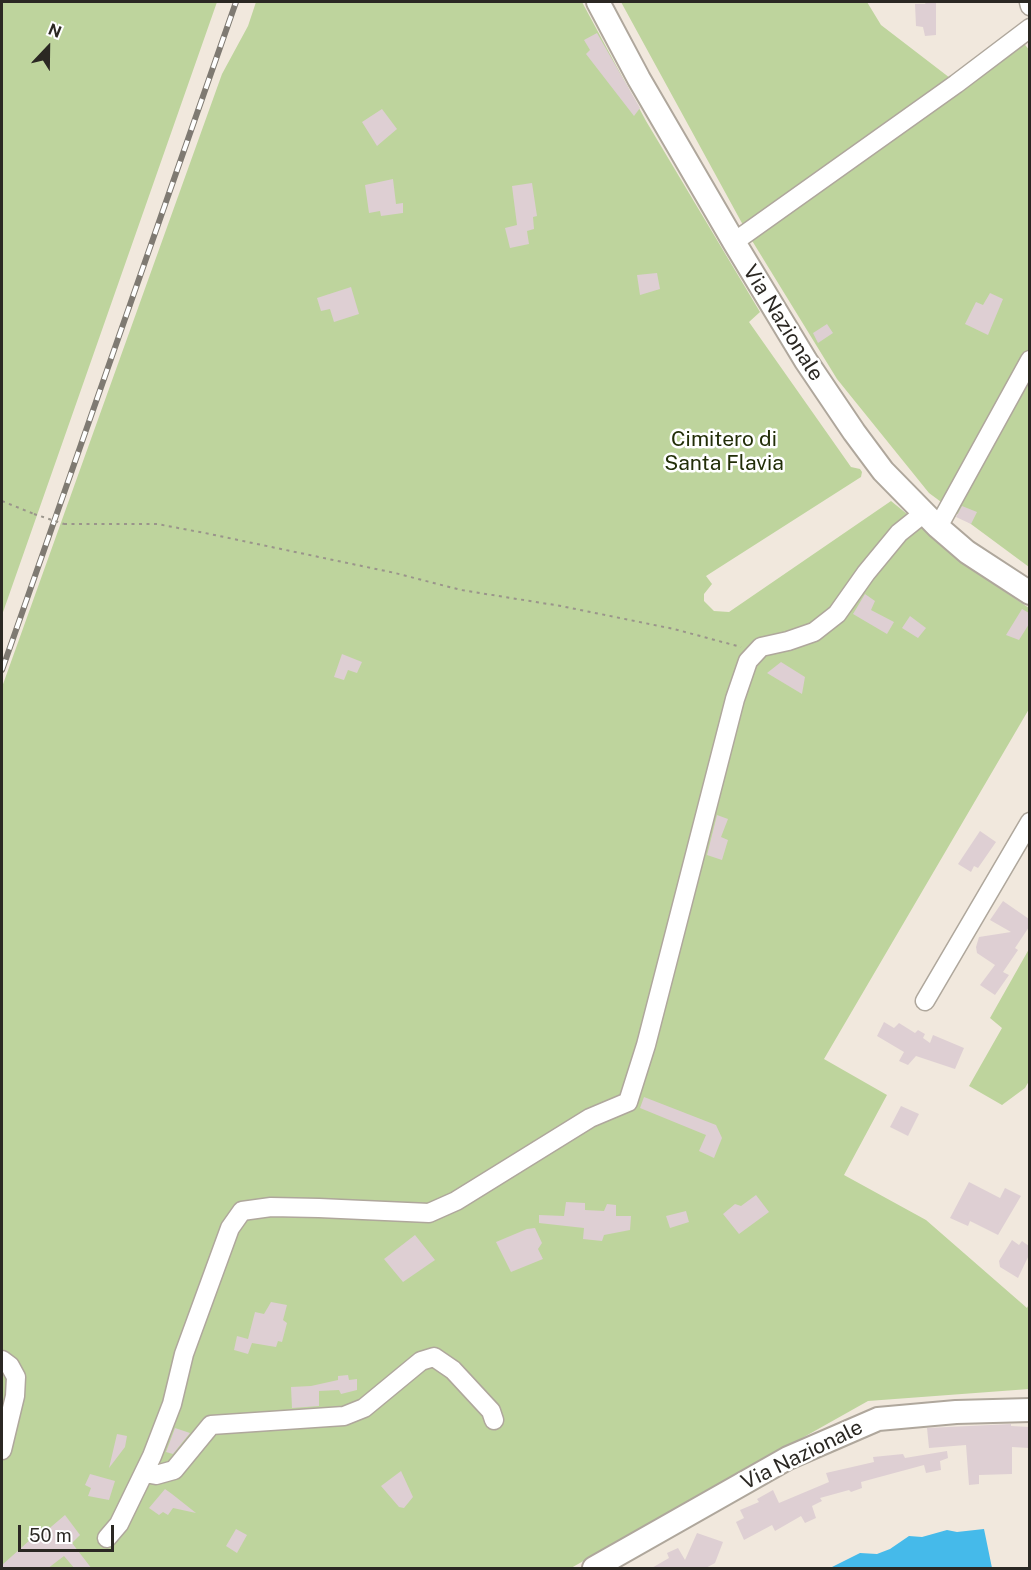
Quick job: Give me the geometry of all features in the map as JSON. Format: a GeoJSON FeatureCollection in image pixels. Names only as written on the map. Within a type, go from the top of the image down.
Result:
{"type":"FeatureCollection","features":[{"type":"Feature","properties":{"kind":"main road","name":"Via Nazionale"},"geometry":{"type":"LineString","coordinates":[[598,2],[734,242],[806,361],[882,471],[967,552],[1029,593]]}},
{"type":"Feature","properties":{"kind":"main road","name":"Via Nazionale"},"geometry":{"type":"LineString","coordinates":[[594,1569],[788,1458],[878,1419],[956,1412],[1029,1410]]}},
{"type":"Feature","properties":{"kind":"street"},"geometry":{"type":"LineString","coordinates":[[734,242],[938,97],[1029,28]]}},
{"type":"Feature","properties":{"kind":"street"},"geometry":{"type":"LineString","coordinates":[[107,1538],[119,1524],[145,1473],[172,1404],[184,1354],[230,1228],[242,1211],[271,1208],[319,1208],[429,1213],[456,1201],[590,1118],[628,1102],[648,1034],[735,699],[748,661],[760,647],[789,641],[814,632],[837,614],[866,573],[899,533],[931,520],[1029,360]]}},
{"type":"Feature","properties":{"kind":"street"},"geometry":{"type":"LineString","coordinates":[[925,1001],[1029,822]]}},
{"type":"Feature","properties":{"kind":"street"},"geometry":{"type":"LineString","coordinates":[[145,1473],[156,1475],[174,1470],[210,1425],[344,1416],[364,1408],[421,1361],[434,1357],[453,1370],[491,1411],[494,1420]]}},
{"type":"Feature","properties":{"kind":"street"},"geometry":{"type":"LineString","coordinates":[[2,1360],[10,1366],[16,1377],[15,1396],[2,1450]]}},
{"type":"Feature","properties":{"kind":"path"},"geometry":{"type":"LineString","coordinates":[[2,501],[64,524],[157,524],[205,532],[395,573],[461,590],[561,606],[674,629],[756,651]]}},
{"type":"Feature","properties":{"kind":"green space"},"geometry":{"type":"Polygon","coordinates":[[[2,2],[217,2],[2,615],[2,2]]]}},
{"type":"Feature","properties":{"kind":"green space","name":"Cimitero di Santa Flavia"},"geometry":{"type":"Polygon","coordinates":[[[256,2],[582,2],[646,121],[760,312],[749,322],[851,467],[860,469],[862,472],[861,477],[706,576],[712,584],[704,594],[704,601],[714,611],[729,612],[891,501],[995,585],[1029,608],[1029,709],[824,1059],[887,1095],[844,1175],[926,1220],[1027,1308],[1029,1304],[1029,1389],[868,1401],[571,1568],[2,1568],[2,687],[222,74],[248,26],[256,2]]]}},
{"type":"Feature","properties":{"kind":"green space"},"geometry":{"type":"Polygon","coordinates":[[[621,2],[867,2],[881,25],[950,78],[743,225],[621,2]]]}},
{"type":"Feature","properties":{"kind":"green space"},"geometry":{"type":"Polygon","coordinates":[[[1022,41],[1030,51],[1029,567],[929,493],[837,379],[751,239],[1022,41]]]}},
{"type":"Feature","properties":{"kind":"green space"},"geometry":{"type":"Polygon","coordinates":[[[1029,949],[1029,1081],[1025,1088],[1002,1105],[969,1086],[1002,1028],[990,1018],[1029,949]]]}},
{"type":"Feature","properties":{"kind":"water"},"geometry":{"type":"Polygon","coordinates":[[[984,1529],[992,1568],[830,1568],[860,1553],[877,1554],[890,1549],[909,1536],[922,1537],[947,1530],[957,1532],[984,1529]]]}},
{"type":"Feature","properties":{"kind":"building"},"geometry":{"type":"Polygon","coordinates":[[[936,2],[936,35],[925,36],[923,27],[916,26],[915,4],[936,2]]]}},
{"type":"Feature","properties":{"kind":"building"},"geometry":{"type":"Polygon","coordinates":[[[597,33],[640,108],[634,116],[586,54],[590,50],[584,40],[597,33]]]}},
{"type":"Feature","properties":{"kind":"building"},"geometry":{"type":"Polygon","coordinates":[[[382,109],[397,129],[377,146],[362,122],[382,109]]]}},
{"type":"Feature","properties":{"kind":"building"},"geometry":{"type":"Polygon","coordinates":[[[393,179],[396,204],[403,203],[403,213],[381,216],[380,211],[369,213],[365,185],[393,179]]]}},
{"type":"Feature","properties":{"kind":"building"},"geometry":{"type":"Polygon","coordinates":[[[532,183],[537,216],[533,217],[534,229],[527,231],[529,244],[510,248],[505,228],[517,225],[512,186],[532,183]]]}},
{"type":"Feature","properties":{"kind":"building"},"geometry":{"type":"Polygon","coordinates":[[[657,273],[660,289],[640,295],[637,275],[657,273]]]}},
{"type":"Feature","properties":{"kind":"building"},"geometry":{"type":"Polygon","coordinates":[[[351,287],[359,314],[334,322],[330,309],[321,311],[317,298],[351,287]]]}},
{"type":"Feature","properties":{"kind":"building"},"geometry":{"type":"Polygon","coordinates":[[[990,293],[1003,299],[988,335],[965,324],[976,302],[983,305],[990,293]]]}},
{"type":"Feature","properties":{"kind":"building"},"geometry":{"type":"Polygon","coordinates":[[[827,324],[833,333],[818,343],[813,333],[827,324]]]}},
{"type":"Feature","properties":{"kind":"building"},"geometry":{"type":"Polygon","coordinates":[[[962,506],[977,512],[971,524],[956,517],[962,506]]]}},
{"type":"Feature","properties":{"kind":"building"},"geometry":{"type":"Polygon","coordinates":[[[865,594],[875,601],[871,610],[894,622],[887,634],[853,614],[865,594]]]}},
{"type":"Feature","properties":{"kind":"building"},"geometry":{"type":"Polygon","coordinates":[[[1022,609],[1029,613],[1029,624],[1019,640],[1006,635],[1022,609]]]}},
{"type":"Feature","properties":{"kind":"building"},"geometry":{"type":"Polygon","coordinates":[[[910,616],[926,628],[918,638],[902,628],[910,616]]]}},
{"type":"Feature","properties":{"kind":"building"},"geometry":{"type":"Polygon","coordinates":[[[342,654],[362,662],[357,673],[348,670],[344,680],[334,677],[342,654]]]}},
{"type":"Feature","properties":{"kind":"building"},"geometry":{"type":"Polygon","coordinates":[[[781,662],[805,677],[802,694],[767,673],[781,662]]]}},
{"type":"Feature","properties":{"kind":"building"},"geometry":{"type":"Polygon","coordinates":[[[717,815],[728,819],[721,837],[728,840],[722,860],[707,855],[717,815]]]}},
{"type":"Feature","properties":{"kind":"building"},"geometry":{"type":"Polygon","coordinates":[[[980,831],[996,842],[978,868],[974,866],[971,872],[958,864],[980,831]]]}},
{"type":"Feature","properties":{"kind":"building"},"geometry":{"type":"Polygon","coordinates":[[[1003,901],[1029,919],[1029,927],[1015,948],[1018,950],[1003,972],[1009,975],[995,995],[980,985],[995,965],[977,953],[976,947],[979,937],[1011,932],[990,920],[1003,901]]]}},
{"type":"Feature","properties":{"kind":"building"},"geometry":{"type":"Polygon","coordinates":[[[884,1022],[894,1028],[899,1023],[915,1033],[918,1030],[925,1034],[923,1038],[930,1043],[933,1035],[964,1048],[955,1069],[916,1056],[908,1065],[899,1061],[904,1052],[877,1036],[884,1022]]]}},
{"type":"Feature","properties":{"kind":"building"},"geometry":{"type":"Polygon","coordinates":[[[644,1097],[716,1125],[722,1138],[714,1158],[699,1151],[706,1135],[640,1108],[644,1097]]]}},
{"type":"Feature","properties":{"kind":"building"},"geometry":{"type":"Polygon","coordinates":[[[901,1106],[919,1114],[908,1136],[890,1127],[901,1106]]]}},
{"type":"Feature","properties":{"kind":"building"},"geometry":{"type":"Polygon","coordinates":[[[969,1182],[1000,1198],[1005,1188],[1021,1196],[998,1235],[970,1221],[968,1226],[950,1218],[969,1182]]]}},
{"type":"Feature","properties":{"kind":"building"},"geometry":{"type":"Polygon","coordinates":[[[756,1195],[769,1212],[739,1234],[723,1214],[735,1204],[741,1206],[756,1195]]]}},
{"type":"Feature","properties":{"kind":"building"},"geometry":{"type":"Polygon","coordinates":[[[566,1202],[585,1203],[585,1210],[604,1211],[607,1204],[616,1205],[616,1216],[631,1216],[630,1230],[604,1235],[602,1241],[583,1239],[584,1228],[539,1223],[539,1215],[564,1216],[566,1202]]]}},
{"type":"Feature","properties":{"kind":"building"},"geometry":{"type":"Polygon","coordinates":[[[686,1211],[689,1222],[670,1228],[666,1216],[686,1211]]]}},
{"type":"Feature","properties":{"kind":"building"},"geometry":{"type":"Polygon","coordinates":[[[535,1228],[542,1243],[538,1249],[543,1259],[511,1272],[496,1242],[535,1228]]]}},
{"type":"Feature","properties":{"kind":"building"},"geometry":{"type":"Polygon","coordinates":[[[415,1235],[435,1260],[403,1282],[384,1259],[415,1235]]]}},
{"type":"Feature","properties":{"kind":"building"},"geometry":{"type":"Polygon","coordinates":[[[1012,1240],[1019,1245],[1022,1241],[1029,1246],[1029,1255],[1018,1278],[1000,1267],[999,1261],[1012,1240]]]}},
{"type":"Feature","properties":{"kind":"building"},"geometry":{"type":"Polygon","coordinates":[[[271,1302],[287,1305],[283,1320],[287,1323],[282,1342],[278,1341],[276,1347],[252,1343],[248,1354],[234,1350],[237,1336],[248,1339],[255,1312],[264,1314],[271,1302]]]}},
{"type":"Feature","properties":{"kind":"building"},"geometry":{"type":"Polygon","coordinates":[[[348,1375],[349,1380],[357,1379],[357,1390],[341,1394],[339,1390],[319,1391],[319,1406],[292,1408],[291,1387],[311,1386],[338,1380],[338,1376],[348,1375]]]}},
{"type":"Feature","properties":{"kind":"building"},"geometry":{"type":"Polygon","coordinates":[[[1011,1424],[1011,1426],[1029,1427],[1029,1448],[1012,1447],[1012,1474],[979,1475],[979,1484],[969,1485],[966,1445],[929,1448],[927,1428],[1011,1424]]]}},
{"type":"Feature","properties":{"kind":"building"},"geometry":{"type":"Polygon","coordinates":[[[175,1428],[190,1433],[173,1454],[166,1452],[175,1428]]]}},
{"type":"Feature","properties":{"kind":"building"},"geometry":{"type":"Polygon","coordinates":[[[117,1434],[127,1436],[125,1447],[109,1468],[117,1434]]]}},
{"type":"Feature","properties":{"kind":"building"},"geometry":{"type":"Polygon","coordinates":[[[947,1451],[948,1458],[940,1461],[941,1470],[926,1473],[924,1465],[861,1482],[862,1488],[851,1492],[849,1490],[820,1498],[822,1501],[812,1506],[816,1518],[805,1523],[801,1516],[775,1531],[772,1525],[744,1540],[736,1522],[744,1518],[740,1510],[759,1502],[757,1499],[773,1490],[779,1503],[829,1482],[826,1473],[874,1462],[873,1457],[903,1454],[905,1458],[947,1451]]]}},
{"type":"Feature","properties":{"kind":"building"},"geometry":{"type":"Polygon","coordinates":[[[401,1471],[413,1497],[404,1508],[399,1507],[381,1486],[401,1471]]]}},
{"type":"Feature","properties":{"kind":"building"},"geometry":{"type":"Polygon","coordinates":[[[90,1474],[115,1481],[109,1500],[88,1496],[91,1488],[85,1485],[90,1474]]]}},
{"type":"Feature","properties":{"kind":"building"},"geometry":{"type":"Polygon","coordinates":[[[165,1489],[196,1513],[173,1508],[168,1515],[163,1512],[159,1515],[149,1508],[165,1489]]]}},
{"type":"Feature","properties":{"kind":"building"},"geometry":{"type":"Polygon","coordinates":[[[65,1515],[80,1535],[72,1543],[92,1569],[75,1569],[64,1556],[47,1569],[2,1569],[2,1565],[40,1531],[45,1532],[65,1515]]]}},
{"type":"Feature","properties":{"kind":"building"},"geometry":{"type":"Polygon","coordinates":[[[236,1529],[247,1535],[237,1553],[226,1546],[236,1529]]]}},
{"type":"Feature","properties":{"kind":"building"},"geometry":{"type":"Polygon","coordinates":[[[697,1533],[723,1542],[715,1563],[704,1569],[650,1569],[669,1558],[667,1553],[678,1548],[685,1560],[697,1533]]]}},
{"type":"Feature","properties":{"kind":"railway"},"geometry":{"type":"LineString","coordinates":[[2,670],[236,2]]}}]}
